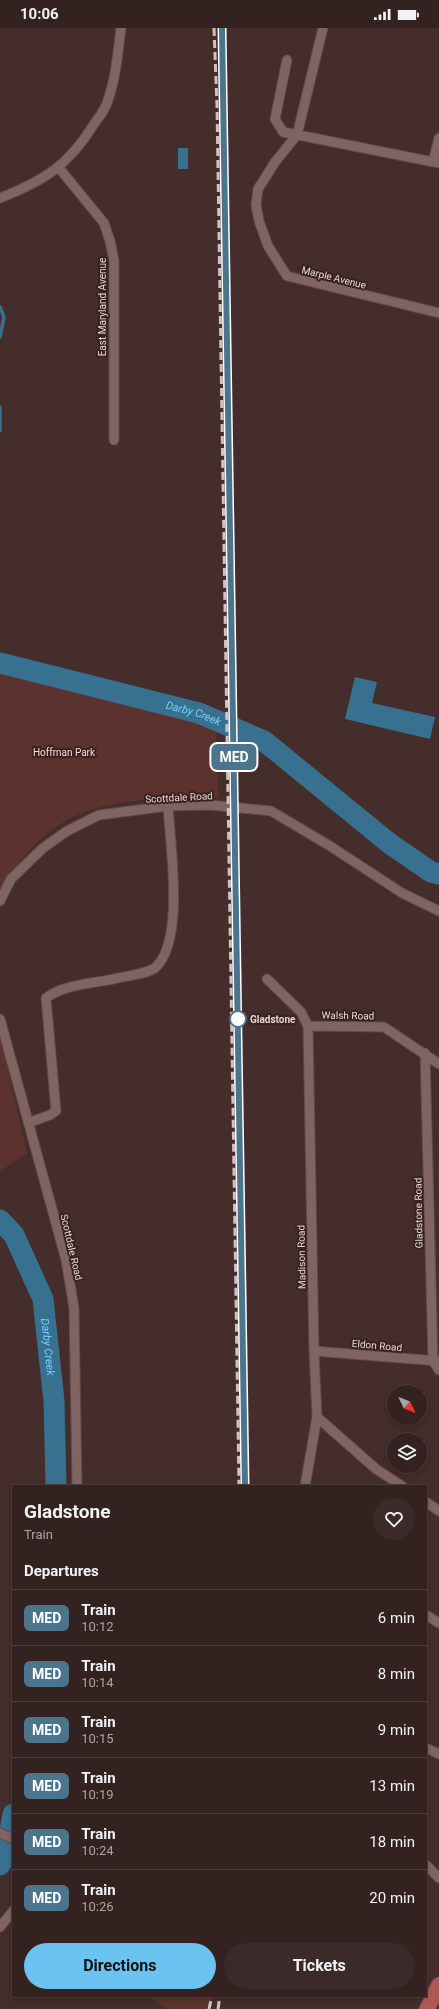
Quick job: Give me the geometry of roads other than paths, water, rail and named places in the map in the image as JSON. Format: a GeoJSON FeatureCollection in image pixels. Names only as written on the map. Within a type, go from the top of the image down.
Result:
{"type":"FeatureCollection","features":[{"type":"Feature","properties":{"kind":"main road"},"geometry":{"type":"LineString","coordinates":[[427,2009],[439,1985]]}},
{"type":"Feature","properties":{"kind":"street"},"geometry":{"type":"LineString","coordinates":[[0,198],[24,188],[59,168],[83,142],[108,102],[117,63],[121,28]]}},
{"type":"Feature","properties":{"kind":"street"},"geometry":{"type":"LineString","coordinates":[[297,135],[323,28]]}},
{"type":"Feature","properties":{"kind":"street"},"geometry":{"type":"LineString","coordinates":[[287,60],[275,119],[283,132],[436,163],[439,138]]}},
{"type":"Feature","properties":{"kind":"street","name":"Marple Avenue"},"geometry":{"type":"LineString","coordinates":[[297,135],[275,162],[258,189],[256,205],[259,221],[268,246],[286,276],[439,313]]}},
{"type":"Feature","properties":{"kind":"street","name":"East Maryland Avenue"},"geometry":{"type":"LineString","coordinates":[[59,168],[104,223],[114,260],[114,440]]}},
{"type":"Feature","properties":{"kind":"street","name":"Scottdale Road"},"geometry":{"type":"LineString","coordinates":[[0,901],[11,879],[43,848],[67,831],[99,815],[168,806],[210,805],[271,811],[330,846],[402,893],[439,911]]}},
{"type":"Feature","properties":{"kind":"street"},"geometry":{"type":"LineString","coordinates":[[28,1123],[50,1115],[56,1110],[46,998],[60,988],[119,978],[156,968],[165,952],[171,930],[174,882],[168,806]]}},
{"type":"Feature","properties":{"kind":"street","name":"Walsh Road"},"geometry":{"type":"LineString","coordinates":[[267,978],[301,1012],[308,1026],[384,1027],[425,1053],[439,1064]]}},
{"type":"Feature","properties":{"kind":"street","name":"Scottdale Road"},"geometry":{"type":"LineString","coordinates":[[0,1019],[66,1260],[74,1308],[78,1485]]}},
{"type":"Feature","properties":{"kind":"street","name":"Madison Road"},"geometry":{"type":"LineString","coordinates":[[306,1485],[317,1417],[314,1351],[308,1026]]}},
{"type":"Feature","properties":{"kind":"street","name":"Gladstone Road"},"geometry":{"type":"LineString","coordinates":[[425,1053],[436,1361]]}},
{"type":"Feature","properties":{"kind":"street","name":"Eldon Road"},"geometry":{"type":"LineString","coordinates":[[314,1351],[436,1361]]}},
{"type":"Feature","properties":{"kind":"street"},"geometry":{"type":"LineString","coordinates":[[436,1361],[439,1370]]}},
{"type":"Feature","properties":{"kind":"street"},"geometry":{"type":"LineString","coordinates":[[317,1417],[376,1469],[400,1485]]}},
{"type":"Feature","properties":{"kind":"street"},"geometry":{"type":"LineString","coordinates":[[427,1503],[439,1511]]}},
{"type":"Feature","properties":{"kind":"street"},"geometry":{"type":"LineString","coordinates":[[427,1615],[439,1623]]}},
{"type":"Feature","properties":{"kind":"street"},"geometry":{"type":"LineString","coordinates":[[427,1748],[439,1754]]}},
{"type":"Feature","properties":{"kind":"street"},"geometry":{"type":"LineString","coordinates":[[0,1833],[12,1838]]}},
{"type":"Feature","properties":{"kind":"street"},"geometry":{"type":"LineString","coordinates":[[427,1866],[439,1878]]}},
{"type":"Feature","properties":{"kind":"street"},"geometry":{"type":"LineString","coordinates":[[0,1927],[12,1912]]}},
{"type":"Feature","properties":{"kind":"water"},"geometry":{"type":"Polygon","coordinates":[[[178,148],[188,148],[188,169],[178,169],[178,148]]]}},
{"type":"Feature","properties":{"kind":"water"},"geometry":{"type":"Polygon","coordinates":[[[355,677],[377,682],[372,703],[435,717],[430,739],[345,719],[355,677]]]}},
{"type":"Feature","properties":{"kind":"waterway"},"geometry":{"type":"LineString","coordinates":[[0,307],[4,317],[0,337]]}},
{"type":"Feature","properties":{"kind":"waterway"},"geometry":{"type":"LineString","coordinates":[[0,407],[0,431]]}},
{"type":"Feature","properties":{"kind":"waterway","name":"Darby Creek"},"geometry":{"type":"LineString","coordinates":[[0,663],[199,713],[264,741],[389,843],[431,872],[439,874]]}},
{"type":"Feature","properties":{"kind":"waterway","name":"Darby Creek"},"geometry":{"type":"LineString","coordinates":[[0,1220],[14,1235],[43,1299],[54,1401],[56,1485]]}},
{"type":"Feature","properties":{"kind":"waterway","name":"Darby Creek"},"geometry":{"type":"LineString","coordinates":[[0,1865],[6,1854],[12,1820]]}},
{"type":"Feature","properties":{"kind":"railway"},"geometry":{"type":"LineString","coordinates":[[214,28],[217,106],[239,1485]]}},
{"type":"Feature","properties":{"kind":"railway"},"geometry":{"type":"LineString","coordinates":[[222,28],[223,136]]}},
{"type":"Feature","properties":{"kind":"railway"},"geometry":{"type":"LineString","coordinates":[[226,314],[237,936]]}},
{"type":"Feature","properties":{"kind":"railway"},"geometry":{"type":"LineString","coordinates":[[209,2009],[212,1997]]}},
{"type":"Feature","properties":{"kind":"railway"},"geometry":{"type":"LineString","coordinates":[[218,2009],[220,1997]]}},
{"type":"Feature","properties":{"kind":"train","name":"MED"},"geometry":{"type":"LineString","coordinates":[[222,28],[245,1485]]}},
{"type":"Feature","properties":{"kind":"place","name":"Gladstone"},"geometry":{"type":"Point","coordinates":[238,1019]}},
{"type":"Feature","properties":{"kind":"park label","name":"Hoffman Park"},"geometry":{"type":"Point","coordinates":[64,752]}}]}
